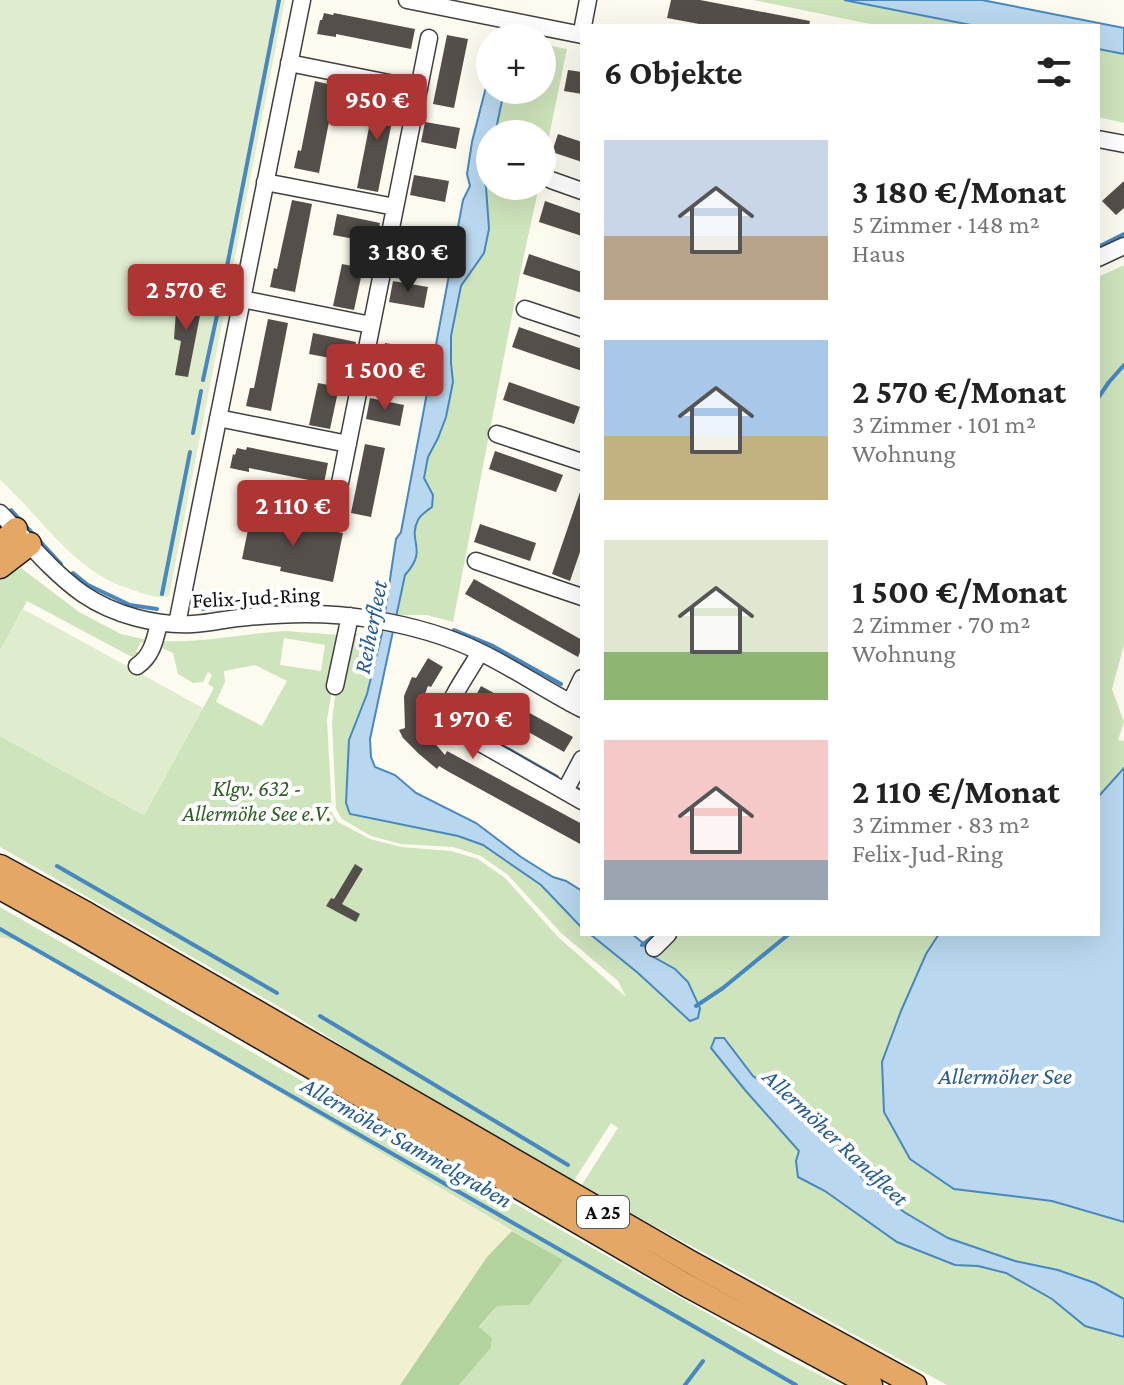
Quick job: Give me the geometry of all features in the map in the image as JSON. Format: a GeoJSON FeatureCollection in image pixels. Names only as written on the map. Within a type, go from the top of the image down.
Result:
{"type":"FeatureCollection","features":[{"type":"Feature","properties":{"kind":"highway"},"geometry":{"type":"LineString","coordinates":[[0,567],[15,539]]}},
{"type":"Feature","properties":{"kind":"highway"},"geometry":{"type":"LineString","coordinates":[[0,855],[28,892],[0,896]]}},
{"type":"Feature","properties":{"kind":"highway","name":"A 25"},"geometry":{"type":"LineString","coordinates":[[0,866],[28,892],[686,1285],[871,1385]]}},
{"type":"Feature","properties":{"kind":"highway","name":"A 25"},"geometry":{"type":"LineString","coordinates":[[0,888],[28,892],[915,1385]]}},
{"type":"Feature","properties":{"kind":"street"},"geometry":{"type":"LineString","coordinates":[[177,624],[302,0]]}},
{"type":"Feature","properties":{"kind":"street"},"geometry":{"type":"LineString","coordinates":[[407,0],[580,32]]}},
{"type":"Feature","properties":{"kind":"street"},"geometry":{"type":"LineString","coordinates":[[584,24],[588,0]]}},
{"type":"Feature","properties":{"kind":"street"},"geometry":{"type":"LineString","coordinates":[[334,513],[429,38]]}},
{"type":"Feature","properties":{"kind":"street"},"geometry":{"type":"LineString","coordinates":[[289,63],[419,89]]}},
{"type":"Feature","properties":{"kind":"street"},"geometry":{"type":"LineString","coordinates":[[1100,139],[1124,144]]}},
{"type":"Feature","properties":{"kind":"street"},"geometry":{"type":"LineString","coordinates":[[265,182],[395,207]]}},
{"type":"Feature","properties":{"kind":"street"},"geometry":{"type":"LineString","coordinates":[[556,182],[580,190]]}},
{"type":"Feature","properties":{"kind":"street"},"geometry":{"type":"LineString","coordinates":[[1100,257],[1124,246]]}},
{"type":"Feature","properties":{"kind":"street"},"geometry":{"type":"LineString","coordinates":[[242,299],[371,325]]}},
{"type":"Feature","properties":{"kind":"street"},"geometry":{"type":"LineString","coordinates":[[525,309],[580,327]]}},
{"type":"Feature","properties":{"kind":"street"},"geometry":{"type":"LineString","coordinates":[[218,418],[348,444]]}},
{"type":"Feature","properties":{"kind":"street"},"geometry":{"type":"LineString","coordinates":[[497,434],[580,461]]}},
{"type":"Feature","properties":{"kind":"street","name":"Felix-Jud-Ring"},"geometry":{"type":"LineString","coordinates":[[0,513],[15,539],[85,595],[123,613],[159,623],[177,624],[309,613],[350,616],[407,626],[440,635],[480,652],[576,706]]}},
{"type":"Feature","properties":{"kind":"street"},"geometry":{"type":"LineString","coordinates":[[476,561],[580,596]]}},
{"type":"Feature","properties":{"kind":"street"},"geometry":{"type":"LineString","coordinates":[[335,686],[350,616]]}},
{"type":"Feature","properties":{"kind":"street"},"geometry":{"type":"LineString","coordinates":[[137,666],[147,660],[159,623]]}},
{"type":"Feature","properties":{"kind":"street"},"geometry":{"type":"LineString","coordinates":[[480,652],[449,704],[449,723],[580,800]]}},
{"type":"Feature","properties":{"kind":"street"},"geometry":{"type":"LineString","coordinates":[[565,791],[580,763]]}},
{"type":"Feature","properties":{"kind":"street"},"geometry":{"type":"LineString","coordinates":[[654,948],[666,936]]}},
{"type":"Feature","properties":{"kind":"green space"},"geometry":{"type":"Polygon","coordinates":[[[0,0],[285,0],[169,596],[146,594],[116,584],[94,572],[65,548],[0,480],[0,0]]]}},
{"type":"Feature","properties":{"kind":"green space"},"geometry":{"type":"Polygon","coordinates":[[[753,0],[844,0],[966,24],[870,24],[753,0]]]}},
{"type":"Feature","properties":{"kind":"green space"},"geometry":{"type":"Polygon","coordinates":[[[556,47],[567,49],[556,102],[556,47]]]}},
{"type":"Feature","properties":{"kind":"green space"},"geometry":{"type":"Polygon","coordinates":[[[1100,49],[1124,54],[1124,123],[1100,117],[1100,49]]]}},
{"type":"Feature","properties":{"kind":"green space"},"geometry":{"type":"Polygon","coordinates":[[[501,104],[556,104],[552,120],[498,120],[501,104]]]}},
{"type":"Feature","properties":{"kind":"green space"},"geometry":{"type":"Polygon","coordinates":[[[487,200],[536,200],[453,622],[427,615],[396,615],[405,575],[418,550],[415,532],[418,518],[433,495],[424,478],[428,457],[446,417],[453,382],[451,336],[461,286],[484,253],[489,229],[487,200]]]}},
{"type":"Feature","properties":{"kind":"green space"},"geometry":{"type":"Polygon","coordinates":[[[1124,265],[1124,645],[1112,689],[1124,722],[1118,740],[1124,741],[1124,768],[1100,795],[1100,276],[1124,265]]]}},
{"type":"Feature","properties":{"kind":"green space"},"geometry":{"type":"Polygon","coordinates":[[[21,568],[79,612],[121,634],[147,640],[146,645],[141,642],[136,651],[143,655],[132,657],[27,601],[0,651],[0,579],[21,568]]]}},
{"type":"Feature","properties":{"kind":"green space"},"geometry":{"type":"Polygon","coordinates":[[[23,609],[203,708],[144,815],[0,736],[0,651],[23,609]]]}},
{"type":"Feature","properties":{"kind":"green space","name":"Klgv. 632 - Allermöhe See e.V."},"geometry":{"type":"Polygon","coordinates":[[[284,631],[341,635],[327,720],[332,813],[338,822],[370,839],[401,847],[451,851],[478,859],[505,878],[558,937],[626,997],[618,981],[561,933],[508,875],[481,856],[453,847],[401,844],[371,836],[342,819],[336,809],[332,722],[336,687],[350,634],[382,633],[367,694],[349,740],[346,803],[350,814],[458,836],[483,845],[541,885],[580,926],[580,936],[592,936],[669,1002],[700,1008],[688,982],[675,969],[650,955],[672,936],[938,936],[926,954],[882,1062],[884,1112],[910,1159],[954,1189],[1052,1201],[1124,1222],[1124,1299],[1095,1283],[1058,1270],[1015,1261],[948,1238],[904,1212],[863,1179],[833,1137],[796,1098],[778,1093],[753,1076],[724,1039],[711,1048],[799,1151],[796,1161],[798,1177],[825,1191],[897,1242],[955,1265],[978,1266],[1006,1273],[1052,1299],[1085,1326],[1124,1337],[1124,1385],[947,1385],[581,1186],[618,1128],[611,1123],[573,1182],[295,1016],[0,847],[0,736],[144,815],[214,688],[208,684],[212,675],[208,672],[203,682],[193,683],[178,674],[173,653],[160,647],[162,641],[208,640],[284,631]],[[284,638],[280,665],[321,671],[325,645],[284,638]],[[255,665],[224,671],[225,682],[216,702],[262,726],[287,681],[255,665]]]}},
{"type":"Feature","properties":{"kind":"green space"},"geometry":{"type":"Polygon","coordinates":[[[0,907],[784,1357],[840,1385],[459,1385],[491,1348],[492,1338],[479,1328],[497,1306],[529,1305],[562,1260],[25,942],[0,937],[0,907]]]}},
{"type":"Feature","properties":{"kind":"green space"},"geometry":{"type":"Polygon","coordinates":[[[0,937],[25,942],[512,1231],[487,1257],[400,1385],[0,1385],[0,937]]]}},
{"type":"Feature","properties":{"kind":"green space"},"geometry":{"type":"Polygon","coordinates":[[[512,1231],[563,1260],[529,1305],[497,1306],[479,1327],[492,1338],[491,1348],[459,1385],[400,1385],[487,1257],[512,1231]]]}},
{"type":"Feature","properties":{"kind":"water"},"geometry":{"type":"Polygon","coordinates":[[[844,0],[982,0],[1124,28],[1124,54],[1100,49],[1100,24],[966,24],[844,0]]]}},
{"type":"Feature","properties":{"kind":"water"},"geometry":{"type":"Polygon","coordinates":[[[482,104],[501,104],[498,120],[478,120],[482,104]]]}},
{"type":"Feature","properties":{"kind":"water"},"geometry":{"type":"Polygon","coordinates":[[[476,126],[476,200],[487,200],[489,229],[484,253],[461,286],[451,336],[453,382],[446,417],[428,457],[424,478],[433,495],[432,507],[420,516],[415,528],[416,559],[405,575],[370,739],[371,757],[375,767],[395,775],[416,793],[476,823],[521,857],[580,890],[580,926],[541,885],[483,845],[458,836],[350,814],[346,803],[349,740],[367,694],[382,633],[396,539],[401,532],[463,200],[470,186],[467,174],[476,126]]]}},
{"type":"Feature","properties":{"kind":"water","name":"Allermöher See"},"geometry":{"type":"Polygon","coordinates":[[[1124,768],[1124,1222],[1052,1201],[954,1189],[910,1159],[884,1112],[882,1062],[926,954],[938,936],[1100,936],[1100,795],[1124,768]]]}},
{"type":"Feature","properties":{"kind":"water"},"geometry":{"type":"Polygon","coordinates":[[[592,936],[634,936],[650,955],[675,969],[688,982],[700,1008],[698,1018],[690,1021],[592,936]]]}},
{"type":"Feature","properties":{"kind":"water"},"geometry":{"type":"Polygon","coordinates":[[[715,1038],[724,1038],[753,1076],[778,1093],[796,1098],[833,1137],[863,1179],[904,1212],[948,1238],[1015,1261],[1058,1270],[1095,1283],[1124,1299],[1124,1337],[1085,1326],[1052,1299],[1006,1273],[978,1266],[955,1265],[897,1242],[825,1191],[798,1177],[796,1161],[799,1151],[711,1048],[715,1038]]]}},
{"type":"Feature","properties":{"kind":"building"},"geometry":{"type":"Polygon","coordinates":[[[671,0],[700,0],[810,21],[809,24],[699,24],[667,18],[671,0]]]}},
{"type":"Feature","properties":{"kind":"building"},"geometry":{"type":"Polygon","coordinates":[[[324,13],[415,29],[411,49],[336,34],[336,37],[317,34],[324,13]]]}},
{"type":"Feature","properties":{"kind":"building"},"geometry":{"type":"Polygon","coordinates":[[[447,35],[468,39],[454,108],[433,104],[447,35]]]}},
{"type":"Feature","properties":{"kind":"building"},"geometry":{"type":"Polygon","coordinates":[[[568,70],[580,72],[580,94],[564,91],[568,70]]]}},
{"type":"Feature","properties":{"kind":"building"},"geometry":{"type":"Polygon","coordinates":[[[315,81],[336,86],[319,173],[294,168],[298,150],[301,151],[315,81]]]}},
{"type":"Feature","properties":{"kind":"building"},"geometry":{"type":"Polygon","coordinates":[[[376,92],[397,96],[378,192],[357,188],[376,92]]]}},
{"type":"Feature","properties":{"kind":"building"},"geometry":{"type":"Polygon","coordinates":[[[425,122],[460,128],[456,149],[421,142],[425,122]]]}},
{"type":"Feature","properties":{"kind":"building"},"geometry":{"type":"Polygon","coordinates":[[[558,134],[580,141],[580,161],[556,153],[558,134]]]}},
{"type":"Feature","properties":{"kind":"building"},"geometry":{"type":"Polygon","coordinates":[[[414,175],[449,181],[445,202],[410,195],[414,175]]]}},
{"type":"Feature","properties":{"kind":"building"},"geometry":{"type":"Polygon","coordinates":[[[1124,181],[1124,208],[1116,215],[1102,201],[1124,181]]]}},
{"type":"Feature","properties":{"kind":"building"},"geometry":{"type":"Polygon","coordinates":[[[292,200],[312,204],[295,292],[270,287],[292,200]]]}},
{"type":"Feature","properties":{"kind":"building"},"geometry":{"type":"Polygon","coordinates":[[[545,201],[580,213],[580,235],[539,222],[545,201]]]}},
{"type":"Feature","properties":{"kind":"building"},"geometry":{"type":"Polygon","coordinates":[[[337,214],[380,223],[376,243],[333,235],[337,214]]]}},
{"type":"Feature","properties":{"kind":"building"},"geometry":{"type":"Polygon","coordinates":[[[408,226],[429,230],[422,264],[402,260],[408,226]]]}},
{"type":"Feature","properties":{"kind":"building"},"geometry":{"type":"Polygon","coordinates":[[[529,254],[580,271],[580,292],[523,274],[529,254]]]}},
{"type":"Feature","properties":{"kind":"building"},"geometry":{"type":"Polygon","coordinates":[[[342,264],[363,268],[354,310],[333,306],[342,264]]]}},
{"type":"Feature","properties":{"kind":"building"},"geometry":{"type":"Polygon","coordinates":[[[393,281],[428,287],[424,308],[389,302],[393,281]]]}},
{"type":"Feature","properties":{"kind":"building"},"geometry":{"type":"Polygon","coordinates":[[[177,297],[203,300],[188,377],[175,375],[181,341],[174,339],[177,297]]]}},
{"type":"Feature","properties":{"kind":"building"},"geometry":{"type":"Polygon","coordinates":[[[268,319],[288,323],[271,411],[246,406],[250,388],[254,388],[268,319]]]}},
{"type":"Feature","properties":{"kind":"building"},"geometry":{"type":"Polygon","coordinates":[[[519,327],[580,348],[580,370],[512,347],[519,327]]]}},
{"type":"Feature","properties":{"kind":"building"},"geometry":{"type":"Polygon","coordinates":[[[313,333],[356,342],[352,362],[309,354],[313,333]]]}},
{"type":"Feature","properties":{"kind":"building"},"geometry":{"type":"Polygon","coordinates":[[[385,343],[406,347],[399,382],[378,378],[385,343]]]}},
{"type":"Feature","properties":{"kind":"building"},"geometry":{"type":"Polygon","coordinates":[[[509,382],[580,407],[574,424],[503,400],[509,382]]]}},
{"type":"Feature","properties":{"kind":"building"},"geometry":{"type":"Polygon","coordinates":[[[318,383],[339,387],[330,429],[309,425],[318,383]]]}},
{"type":"Feature","properties":{"kind":"building"},"geometry":{"type":"Polygon","coordinates":[[[370,398],[404,405],[400,426],[366,419],[370,398]]]}},
{"type":"Feature","properties":{"kind":"building"},"geometry":{"type":"Polygon","coordinates":[[[365,444],[385,448],[371,517],[351,513],[365,444]]]}},
{"type":"Feature","properties":{"kind":"building"},"geometry":{"type":"Polygon","coordinates":[[[247,447],[328,463],[324,483],[249,468],[249,472],[230,468],[237,448],[246,450],[247,447]]]}},
{"type":"Feature","properties":{"kind":"building"},"geometry":{"type":"Polygon","coordinates":[[[495,451],[563,475],[556,492],[489,469],[495,451]]]}},
{"type":"Feature","properties":{"kind":"building"},"geometry":{"type":"Polygon","coordinates":[[[580,492],[580,552],[570,581],[552,574],[580,492]]]}},
{"type":"Feature","properties":{"kind":"building"},"geometry":{"type":"Polygon","coordinates":[[[251,515],[343,533],[333,582],[242,559],[251,515]]]}},
{"type":"Feature","properties":{"kind":"building"},"geometry":{"type":"Polygon","coordinates":[[[480,524],[536,543],[530,561],[474,542],[480,524]]]}},
{"type":"Feature","properties":{"kind":"building"},"geometry":{"type":"Polygon","coordinates":[[[474,579],[580,639],[578,657],[465,594],[474,579]]]}},
{"type":"Feature","properties":{"kind":"building"},"geometry":{"type":"Polygon","coordinates":[[[428,658],[443,667],[431,687],[428,686],[421,704],[422,723],[445,755],[447,751],[580,823],[580,844],[439,766],[437,769],[403,738],[399,730],[405,728],[404,696],[412,677],[416,678],[428,658]]]}},
{"type":"Feature","properties":{"kind":"building"},"geometry":{"type":"Polygon","coordinates":[[[481,686],[573,737],[564,752],[473,701],[481,686]]]}},
{"type":"Feature","properties":{"kind":"building"},"geometry":{"type":"Polygon","coordinates":[[[355,864],[363,869],[342,904],[360,914],[356,922],[326,906],[331,898],[334,899],[355,864]]]}},
{"type":"Feature","properties":{"kind":"waterway"},"geometry":{"type":"LineString","coordinates":[[223,287],[279,0]]}},
{"type":"Feature","properties":{"kind":"waterway"},"geometry":{"type":"LineString","coordinates":[[1100,246],[1124,234]]}},
{"type":"Feature","properties":{"kind":"waterway"},"geometry":{"type":"LineString","coordinates":[[203,380],[219,306]]}},
{"type":"Feature","properties":{"kind":"waterway"},"geometry":{"type":"LineString","coordinates":[[1100,395],[1124,365]]}},
{"type":"Feature","properties":{"kind":"waterway"},"geometry":{"type":"LineString","coordinates":[[193,433],[201,391]]}},
{"type":"Feature","properties":{"kind":"waterway"},"geometry":{"type":"LineString","coordinates":[[162,594],[190,452]]}},
{"type":"Feature","properties":{"kind":"waterway"},"geometry":{"type":"LineString","coordinates":[[11,510],[61,564]]}},
{"type":"Feature","properties":{"kind":"waterway"},"geometry":{"type":"LineString","coordinates":[[73,573],[88,585],[130,605],[157,609]]}},
{"type":"Feature","properties":{"kind":"waterway"},"geometry":{"type":"LineString","coordinates":[[202,609],[293,606]]}},
{"type":"Feature","properties":{"kind":"waterway"},"geometry":{"type":"LineString","coordinates":[[454,630],[491,645],[561,684]]}},
{"type":"Feature","properties":{"kind":"waterway"},"geometry":{"type":"LineString","coordinates":[[499,744],[557,777]]}},
{"type":"Feature","properties":{"kind":"waterway"},"geometry":{"type":"LineString","coordinates":[[57,866],[277,993]]}},
{"type":"Feature","properties":{"kind":"waterway","name":"Allermöher Sammelgraben"},"geometry":{"type":"LineString","coordinates":[[0,929],[796,1385]]}},
{"type":"Feature","properties":{"kind":"waterway"},"geometry":{"type":"LineString","coordinates":[[642,945],[653,936]]}},
{"type":"Feature","properties":{"kind":"waterway"},"geometry":{"type":"LineString","coordinates":[[696,1006],[787,936]]}},
{"type":"Feature","properties":{"kind":"waterway"},"geometry":{"type":"LineString","coordinates":[[320,1016],[568,1165]]}},
{"type":"Feature","properties":{"kind":"waterway"},"geometry":{"type":"LineString","coordinates":[[685,1385],[703,1361]]}},
{"type":"Feature","properties":{"kind":"water label","name":"Reiherfleet"},"geometry":{"type":"Point","coordinates":[370,627]}},
{"type":"Feature","properties":{"kind":"water label","name":"Allermöher Randfleet"},"geometry":{"type":"Point","coordinates":[836,1137]}}]}
